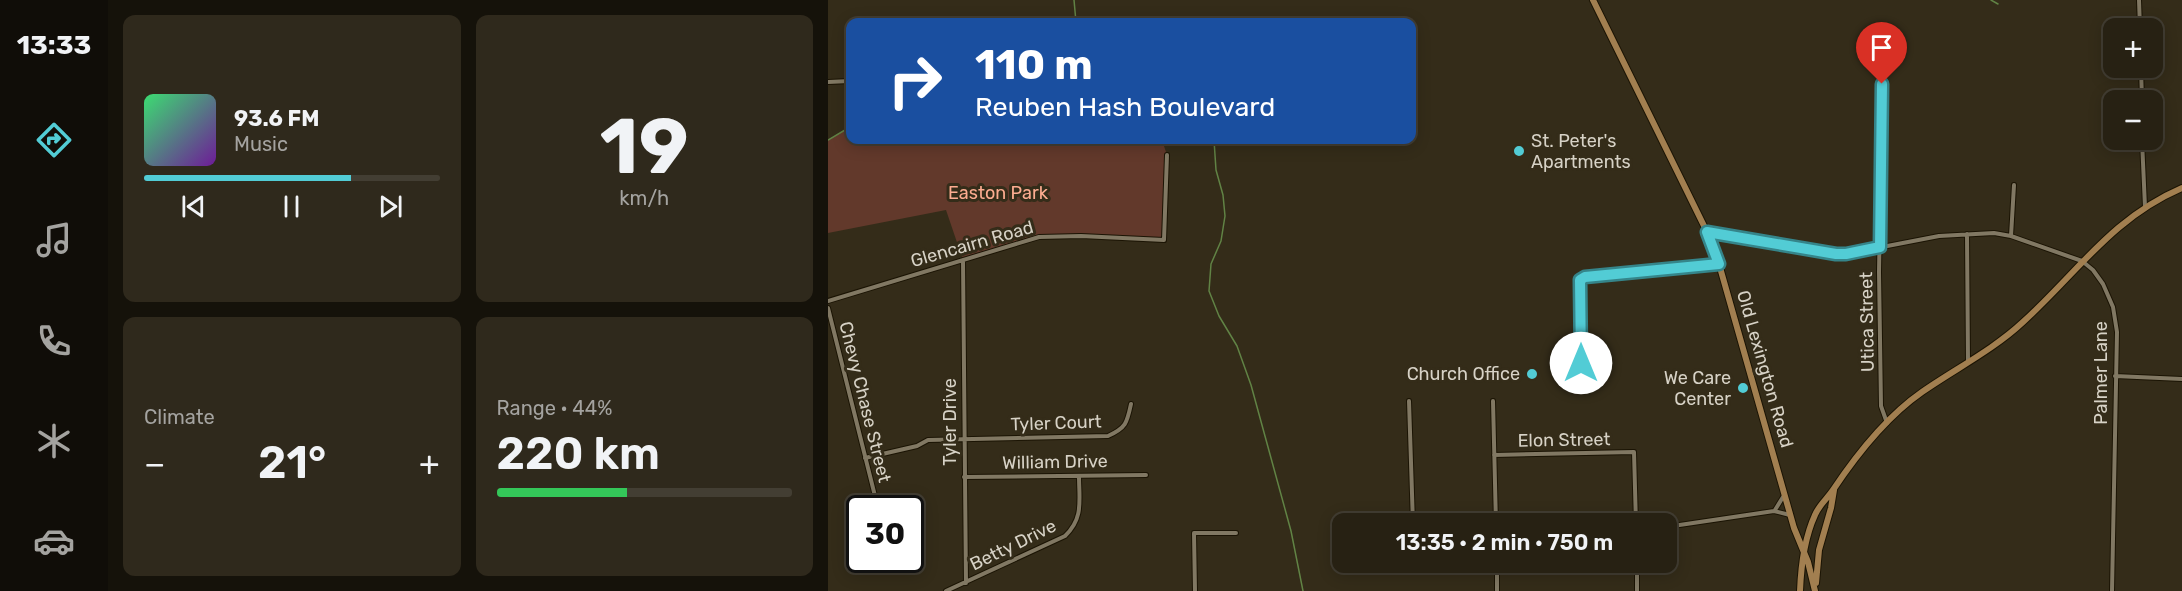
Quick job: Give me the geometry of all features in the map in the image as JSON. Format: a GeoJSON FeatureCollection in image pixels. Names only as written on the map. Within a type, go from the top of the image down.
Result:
{"type":"FeatureCollection","features":[{"type":"Feature","properties":{"kind":"main road","name":"Old Lexington Road"},"geometry":{"type":"LineString","coordinates":[[1593,0],[1707,232],[1719,264],[1804,555],[1800,591]]}},
{"type":"Feature","properties":{"kind":"main road"},"geometry":{"type":"LineString","coordinates":[[1815,591],[1804,555],[1819,506],[1887,423],[1920,394],[2023,323],[2082,261],[2121,225],[2145,207],[2182,188]]}},
{"type":"Feature","properties":{"kind":"main road"},"geometry":{"type":"LineString","coordinates":[[1815,591],[1819,550],[1834,490]]}},
{"type":"Feature","properties":{"kind":"street"},"geometry":{"type":"LineString","coordinates":[[2139,0],[2140,18]]}},
{"type":"Feature","properties":{"kind":"street","name":"Utica Street"},"geometry":{"type":"LineString","coordinates":[[1883,41],[1880,247],[1881,406],[1887,423]]}},
{"type":"Feature","properties":{"kind":"street"},"geometry":{"type":"LineString","coordinates":[[828,82],[846,81]]}},
{"type":"Feature","properties":{"kind":"street"},"geometry":{"type":"LineString","coordinates":[[2142,150],[2145,207]]}},
{"type":"Feature","properties":{"kind":"street","name":"Glencairn Road"},"geometry":{"type":"LineString","coordinates":[[828,301],[1039,237],[1081,236],[1164,240],[1167,155]]}},
{"type":"Feature","properties":{"kind":"street"},"geometry":{"type":"LineString","coordinates":[[2011,236],[2013,184]]}},
{"type":"Feature","properties":{"kind":"street","name":"Palmer Lane"},"geometry":{"type":"LineString","coordinates":[[1707,232],[1836,254],[1939,236],[1994,233],[2011,236],[2082,261],[2103,284],[2113,307],[2117,332],[2112,591]]}},
{"type":"Feature","properties":{"kind":"street"},"geometry":{"type":"LineString","coordinates":[[1967,234],[1968,363]]}},
{"type":"Feature","properties":{"kind":"street","name":"Tyler Drive"},"geometry":{"type":"LineString","coordinates":[[963,260],[966,583]]}},
{"type":"Feature","properties":{"kind":"street"},"geometry":{"type":"LineString","coordinates":[[1581,363],[1580,280],[1585,277],[1719,264]]}},
{"type":"Feature","properties":{"kind":"street","name":"Chevy Chase Street"},"geometry":{"type":"LineString","coordinates":[[828,308],[875,495]]}},
{"type":"Feature","properties":{"kind":"street"},"geometry":{"type":"LineString","coordinates":[[2115,376],[2182,379]]}},
{"type":"Feature","properties":{"kind":"street"},"geometry":{"type":"LineString","coordinates":[[1409,401],[1413,513]]}},
{"type":"Feature","properties":{"kind":"street"},"geometry":{"type":"LineString","coordinates":[[1493,401],[1496,513]]}},
{"type":"Feature","properties":{"kind":"street","name":"Tyler Court"},"geometry":{"type":"LineString","coordinates":[[865,458],[916,446],[928,440],[1108,436],[1121,430],[1128,418],[1131,404]]}},
{"type":"Feature","properties":{"kind":"street","name":"Elon Street"},"geometry":{"type":"LineString","coordinates":[[1494,455],[1634,452],[1636,513]]}},
{"type":"Feature","properties":{"kind":"street","name":"William Drive"},"geometry":{"type":"LineString","coordinates":[[964,477],[1146,475]]}},
{"type":"Feature","properties":{"kind":"street","name":"Betty Drive"},"geometry":{"type":"LineString","coordinates":[[946,591],[1070,532],[1075,527],[1079,515],[1079,476]]}},
{"type":"Feature","properties":{"kind":"street"},"geometry":{"type":"LineString","coordinates":[[1774,511],[1783,499],[1784,492]]}},
{"type":"Feature","properties":{"kind":"street"},"geometry":{"type":"LineString","coordinates":[[1677,525],[1774,511],[1791,516]]}},
{"type":"Feature","properties":{"kind":"street"},"geometry":{"type":"LineString","coordinates":[[1195,591],[1194,533],[1236,533]]}},
{"type":"Feature","properties":{"kind":"street"},"geometry":{"type":"LineString","coordinates":[[1497,573],[1497,591]]}},
{"type":"Feature","properties":{"kind":"street"},"geometry":{"type":"LineString","coordinates":[[1637,573],[1637,591]]}},
{"type":"Feature","properties":{"kind":"green space","name":"Easton Park"},"geometry":{"type":"Polygon","coordinates":[[[846,129],[846,144],[1163,144],[1167,155],[1164,240],[1039,237],[963,260],[946,210],[828,233],[828,140],[846,129]]]}},
{"type":"Feature","properties":{"kind":"waterway"},"geometry":{"type":"LineString","coordinates":[[1074,0],[1076,18]]}},
{"type":"Feature","properties":{"kind":"waterway"},"geometry":{"type":"LineString","coordinates":[[1991,0],[1998,4]]}},
{"type":"Feature","properties":{"kind":"waterway"},"geometry":{"type":"LineString","coordinates":[[828,140],[846,129]]}},
{"type":"Feature","properties":{"kind":"waterway"},"geometry":{"type":"LineString","coordinates":[[1214,144],[1216,170],[1223,195],[1225,216],[1221,241],[1211,264],[1209,291],[1219,316],[1237,346],[1251,385],[1291,531],[1303,591]]}},
{"type":"Feature","properties":{"kind":"place","name":"St. Peter's Apartments"},"geometry":{"type":"Point","coordinates":[1519,151]}},
{"type":"Feature","properties":{"kind":"place","name":"Church Office"},"geometry":{"type":"Point","coordinates":[1532,374]}},
{"type":"Feature","properties":{"kind":"place","name":"We Care Center"},"geometry":{"type":"Point","coordinates":[1743,388]}},
{"type":"Feature","properties":{"kind":"route"},"geometry":{"type":"LineString","coordinates":[[1581,363],[1580,280],[1585,277],[1719,264],[1707,232],[1836,254],[1880,247],[1882,84]]}}]}
